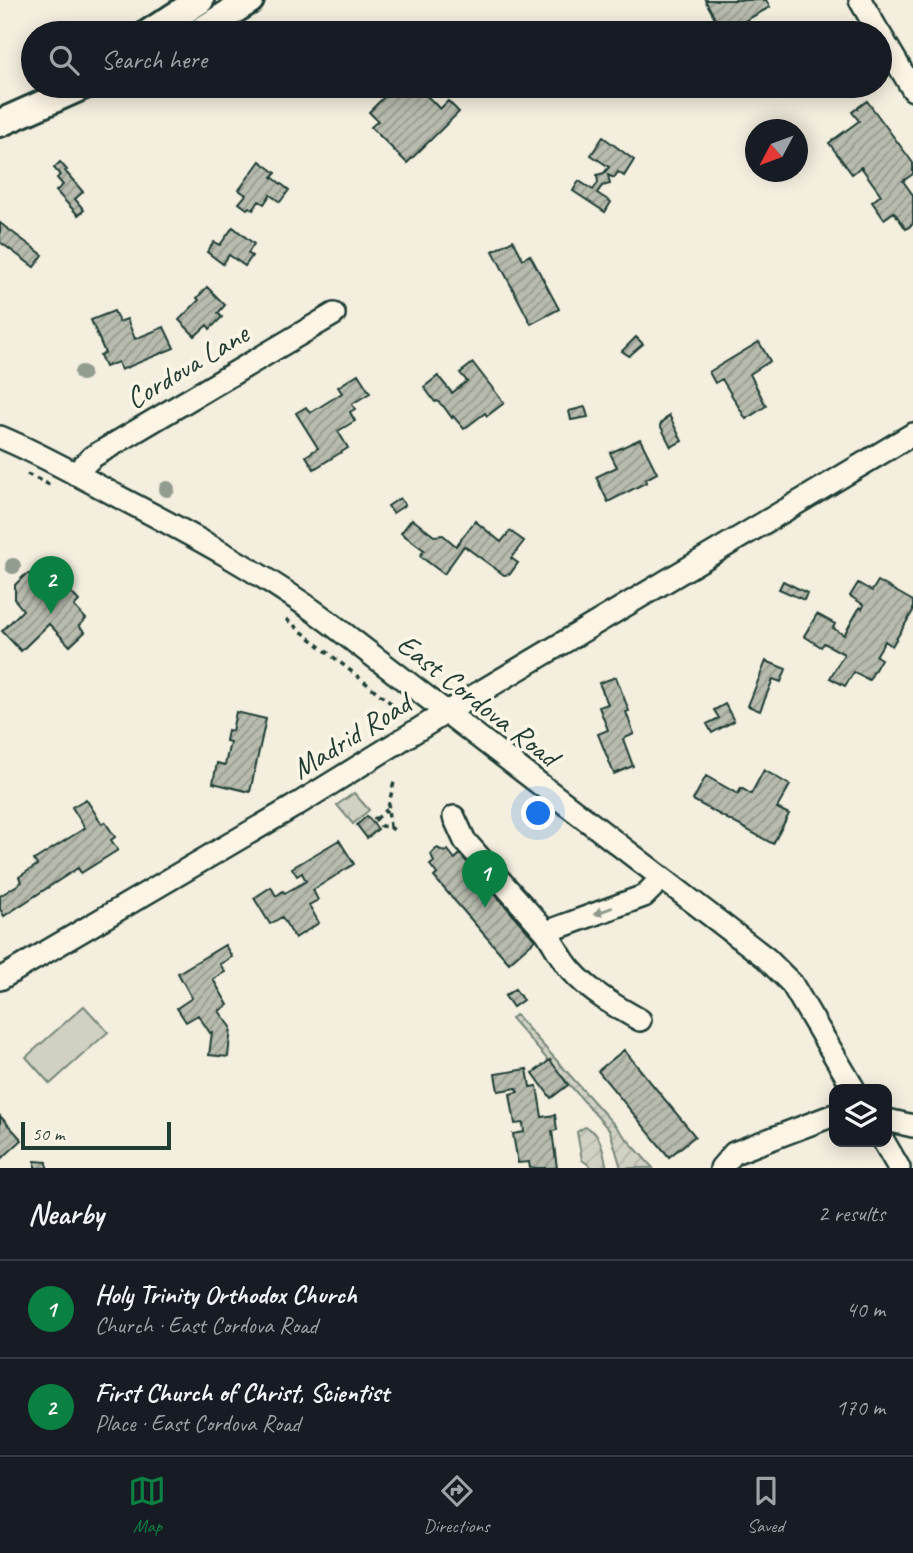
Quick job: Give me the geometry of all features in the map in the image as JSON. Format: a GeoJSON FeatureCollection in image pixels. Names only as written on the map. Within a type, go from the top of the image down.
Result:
{"type":"FeatureCollection","features":[{"type":"Feature","properties":{"kind":"main road"},"geometry":{"type":"LineString","coordinates":[[168,21],[200,0]]}},
{"type":"Feature","properties":{"kind":"main road"},"geometry":{"type":"LineString","coordinates":[[217,21],[250,0]]}},
{"type":"Feature","properties":{"kind":"main road"},"geometry":{"type":"LineString","coordinates":[[0,123],[56,98]]}},
{"type":"Feature","properties":{"kind":"street"},"geometry":{"type":"LineString","coordinates":[[860,0],[872,21]]}},
{"type":"Feature","properties":{"kind":"street"},"geometry":{"type":"LineString","coordinates":[[892,55],[913,90]]}},
{"type":"Feature","properties":{"kind":"street","name":"Cordova Lane"},"geometry":{"type":"LineString","coordinates":[[75,474],[92,457],[334,314]]}},
{"type":"Feature","properties":{"kind":"street","name":"Madrid Road"},"geometry":{"type":"LineString","coordinates":[[2,975],[293,807],[445,713],[913,434]]}},
{"type":"Feature","properties":{"kind":"street","name":"East Cordova Road"},"geometry":{"type":"LineString","coordinates":[[0,437],[36,452],[220,551],[288,592],[766,958],[792,984],[851,1084]]}},
{"type":"Feature","properties":{"kind":"street"},"geometry":{"type":"LineString","coordinates":[[454,817],[465,841],[546,932],[570,969],[584,984],[640,1020]]}},
{"type":"Feature","properties":{"kind":"street"},"geometry":{"type":"LineString","coordinates":[[546,932],[644,895],[662,878]]}},
{"type":"Feature","properties":{"kind":"street"},"geometry":{"type":"LineString","coordinates":[[721,1168],[734,1153],[829,1117]]}},
{"type":"Feature","properties":{"kind":"street"},"geometry":{"type":"LineString","coordinates":[[892,1121],[913,1126]]}},
{"type":"Feature","properties":{"kind":"street"},"geometry":{"type":"LineString","coordinates":[[887,1147],[899,1168]]}},
{"type":"Feature","properties":{"kind":"path"},"geometry":{"type":"LineString","coordinates":[[22,471],[55,488]]}},
{"type":"Feature","properties":{"kind":"path"},"geometry":{"type":"LineString","coordinates":[[279,614],[402,712]]}},
{"type":"Feature","properties":{"kind":"path"},"geometry":{"type":"LineString","coordinates":[[388,809],[375,818],[381,827],[392,828],[388,809],[394,782]]}},
{"type":"Feature","properties":{"kind":"green space"},"geometry":{"type":"Polygon","coordinates":[[[354,793],[369,810],[353,824],[337,805],[354,793]]]}},
{"type":"Feature","properties":{"kind":"green space"},"geometry":{"type":"Polygon","coordinates":[[[84,1006],[108,1032],[50,1084],[26,1057],[84,1006]]]}},
{"type":"Feature","properties":{"kind":"green space"},"geometry":{"type":"Polygon","coordinates":[[[516,1015],[653,1168],[621,1168],[610,1131],[511,1018],[516,1015]]]}},
{"type":"Feature","properties":{"kind":"green space"},"geometry":{"type":"Polygon","coordinates":[[[585,1127],[598,1138],[607,1168],[593,1168],[582,1160],[577,1132],[585,1127]]]}},
{"type":"Feature","properties":{"kind":"building"},"geometry":{"type":"Polygon","coordinates":[[[705,0],[766,0],[770,7],[745,21],[716,21],[705,0]]]}},
{"type":"Feature","properties":{"kind":"building"},"geometry":{"type":"Polygon","coordinates":[[[383,98],[429,98],[440,109],[448,101],[459,112],[407,163],[371,127],[378,121],[369,112],[383,98]]]}},
{"type":"Feature","properties":{"kind":"building"},"geometry":{"type":"Polygon","coordinates":[[[867,101],[913,163],[913,174],[903,181],[913,195],[913,224],[906,229],[894,212],[884,219],[872,202],[881,195],[861,167],[852,174],[829,143],[859,121],[852,112],[867,101]]]}},
{"type":"Feature","properties":{"kind":"building"},"geometry":{"type":"Polygon","coordinates":[[[603,137],[634,160],[624,176],[618,172],[614,178],[608,175],[610,184],[602,186],[597,193],[611,202],[605,212],[573,191],[579,181],[593,190],[598,183],[597,175],[604,173],[609,167],[591,155],[603,137]]]}},
{"type":"Feature","properties":{"kind":"building"},"geometry":{"type":"Polygon","coordinates":[[[260,161],[276,173],[272,177],[289,190],[280,202],[270,195],[264,204],[259,201],[253,210],[249,207],[247,209],[239,203],[246,195],[239,190],[260,161]]]}},
{"type":"Feature","properties":{"kind":"building"},"geometry":{"type":"Polygon","coordinates":[[[60,162],[83,192],[75,199],[84,210],[78,215],[56,191],[63,185],[54,168],[60,162]]]}},
{"type":"Feature","properties":{"kind":"building"},"geometry":{"type":"Polygon","coordinates":[[[0,223],[43,255],[34,267],[0,242],[0,223]]]}},
{"type":"Feature","properties":{"kind":"building"},"geometry":{"type":"Polygon","coordinates":[[[233,227],[254,244],[248,253],[252,256],[245,266],[229,255],[223,264],[207,252],[214,242],[220,245],[233,227]]]}},
{"type":"Feature","properties":{"kind":"building"},"geometry":{"type":"Polygon","coordinates":[[[513,240],[523,259],[530,255],[559,309],[531,324],[493,251],[513,240]]]}},
{"type":"Feature","properties":{"kind":"building"},"geometry":{"type":"Polygon","coordinates":[[[207,287],[225,305],[218,313],[222,317],[210,329],[207,325],[195,336],[179,320],[199,300],[197,298],[207,287]]]}},
{"type":"Feature","properties":{"kind":"building"},"geometry":{"type":"Polygon","coordinates":[[[114,311],[119,322],[127,319],[135,339],[164,327],[174,348],[121,370],[118,362],[105,367],[100,355],[105,353],[91,320],[114,311]]]}},
{"type":"Feature","properties":{"kind":"building"},"geometry":{"type":"Polygon","coordinates":[[[636,337],[643,344],[629,356],[622,351],[636,337]]]}},
{"type":"Feature","properties":{"kind":"building"},"geometry":{"type":"Polygon","coordinates":[[[759,342],[770,361],[750,374],[766,406],[746,419],[722,379],[715,383],[709,372],[759,342]]]}},
{"type":"Feature","properties":{"kind":"building"},"geometry":{"type":"Polygon","coordinates":[[[473,363],[504,403],[464,429],[444,407],[435,402],[424,387],[438,376],[452,393],[467,381],[460,373],[473,363]]]}},
{"type":"Feature","properties":{"kind":"building"},"geometry":{"type":"Polygon","coordinates":[[[358,374],[370,393],[352,404],[355,409],[350,412],[355,421],[338,431],[348,448],[314,469],[306,456],[318,448],[296,413],[306,407],[310,413],[342,393],[338,387],[358,374]]]}},
{"type":"Feature","properties":{"kind":"building"},"geometry":{"type":"Polygon","coordinates":[[[585,407],[588,417],[571,420],[569,411],[585,407]]]}},
{"type":"Feature","properties":{"kind":"building"},"geometry":{"type":"Polygon","coordinates":[[[669,415],[682,441],[671,447],[660,425],[669,415]]]}},
{"type":"Feature","properties":{"kind":"building"},"geometry":{"type":"Polygon","coordinates":[[[640,439],[657,473],[646,479],[647,482],[608,502],[596,477],[617,467],[610,453],[640,439]]]}},
{"type":"Feature","properties":{"kind":"building"},"geometry":{"type":"Polygon","coordinates":[[[400,498],[405,505],[393,513],[388,506],[400,498]]]}},
{"type":"Feature","properties":{"kind":"building"},"geometry":{"type":"Polygon","coordinates":[[[412,519],[434,536],[443,535],[456,546],[475,521],[501,542],[510,531],[524,541],[511,558],[518,563],[510,574],[504,575],[464,546],[444,574],[420,556],[424,550],[401,533],[412,519]]]}},
{"type":"Feature","properties":{"kind":"building"},"geometry":{"type":"Polygon","coordinates":[[[25,575],[41,575],[51,584],[58,578],[79,601],[74,606],[86,619],[79,626],[85,632],[70,646],[49,624],[21,651],[2,631],[23,610],[15,600],[15,585],[25,575]]]}},
{"type":"Feature","properties":{"kind":"building"},"geometry":{"type":"Polygon","coordinates":[[[783,581],[807,593],[804,600],[779,589],[783,581]]]}},
{"type":"Feature","properties":{"kind":"building"},"geometry":{"type":"Polygon","coordinates":[[[878,581],[913,601],[913,611],[892,646],[885,641],[876,656],[881,659],[869,680],[854,672],[845,686],[830,678],[844,654],[824,643],[821,647],[804,636],[817,614],[835,624],[833,628],[844,635],[860,607],[862,609],[864,605],[850,596],[858,583],[872,591],[878,581]]]}},
{"type":"Feature","properties":{"kind":"building"},"geometry":{"type":"Polygon","coordinates":[[[766,661],[786,669],[781,682],[773,679],[760,711],[748,706],[766,661]]]}},
{"type":"Feature","properties":{"kind":"building"},"geometry":{"type":"Polygon","coordinates":[[[616,677],[629,711],[626,712],[634,734],[623,739],[633,766],[614,774],[598,734],[608,730],[599,707],[608,704],[599,683],[616,677]]]}},
{"type":"Feature","properties":{"kind":"building"},"geometry":{"type":"Polygon","coordinates":[[[725,704],[734,721],[712,733],[707,724],[719,718],[714,710],[725,704]]]}},
{"type":"Feature","properties":{"kind":"building"},"geometry":{"type":"Polygon","coordinates":[[[236,712],[266,719],[250,792],[213,783],[217,763],[225,765],[230,742],[226,741],[228,730],[232,731],[236,712]]]}},
{"type":"Feature","properties":{"kind":"building"},"geometry":{"type":"Polygon","coordinates":[[[764,770],[790,785],[777,808],[789,814],[773,844],[693,800],[706,776],[738,794],[741,788],[751,794],[764,770]]]}},
{"type":"Feature","properties":{"kind":"building"},"geometry":{"type":"Polygon","coordinates":[[[86,799],[102,824],[105,822],[115,837],[111,840],[118,850],[81,873],[78,868],[4,916],[0,909],[0,896],[22,882],[19,877],[37,865],[34,860],[85,828],[72,807],[86,799]]]}},
{"type":"Feature","properties":{"kind":"building"},"geometry":{"type":"Polygon","coordinates":[[[367,816],[378,829],[367,838],[357,825],[367,816]]]}},
{"type":"Feature","properties":{"kind":"building"},"geometry":{"type":"Polygon","coordinates":[[[339,840],[354,864],[313,890],[318,900],[309,905],[319,923],[295,938],[282,917],[270,924],[254,898],[271,887],[276,896],[306,881],[302,873],[297,876],[292,868],[339,840]]]}},
{"type":"Feature","properties":{"kind":"building"},"geometry":{"type":"Polygon","coordinates":[[[437,848],[445,852],[448,850],[455,859],[460,854],[535,940],[509,963],[434,877],[437,874],[430,865],[434,862],[431,854],[437,848]]]}},
{"type":"Feature","properties":{"kind":"building"},"geometry":{"type":"Polygon","coordinates":[[[225,945],[232,957],[220,964],[225,972],[213,979],[228,1005],[219,1011],[231,1027],[228,1057],[209,1055],[212,1032],[210,1033],[198,1015],[186,1022],[177,1008],[192,998],[178,973],[225,945]]]}},
{"type":"Feature","properties":{"kind":"building"},"geometry":{"type":"Polygon","coordinates":[[[515,989],[523,1000],[513,1007],[505,996],[515,989]]]}},
{"type":"Feature","properties":{"kind":"building"},"geometry":{"type":"Polygon","coordinates":[[[624,1050],[695,1136],[669,1157],[598,1071],[624,1050]]]}},
{"type":"Feature","properties":{"kind":"building"},"geometry":{"type":"Polygon","coordinates":[[[550,1060],[568,1085],[551,1098],[533,1073],[550,1060]]]}},
{"type":"Feature","properties":{"kind":"building"},"geometry":{"type":"Polygon","coordinates":[[[527,1069],[530,1087],[537,1086],[542,1117],[555,1115],[557,1130],[552,1131],[557,1168],[530,1168],[529,1162],[518,1163],[513,1134],[524,1132],[523,1123],[515,1124],[510,1094],[518,1092],[517,1088],[498,1091],[495,1074],[527,1069]]]}},
{"type":"Feature","properties":{"kind":"building"},"geometry":{"type":"Polygon","coordinates":[[[0,1116],[22,1140],[0,1160],[0,1116]]]}},
{"type":"Feature","properties":{"kind":"building"},"geometry":{"type":"Polygon","coordinates":[[[35,1161],[47,1162],[47,1168],[35,1168],[35,1161]]]}},
{"type":"Feature","properties":{"kind":"place","name":"First Church of Christ, Scientist"},"geometry":{"type":"Point","coordinates":[51,614]}},
{"type":"Feature","properties":{"kind":"place","name":"Holy Trinity Orthodox Church"},"geometry":{"type":"Point","coordinates":[485,908]}}]}
